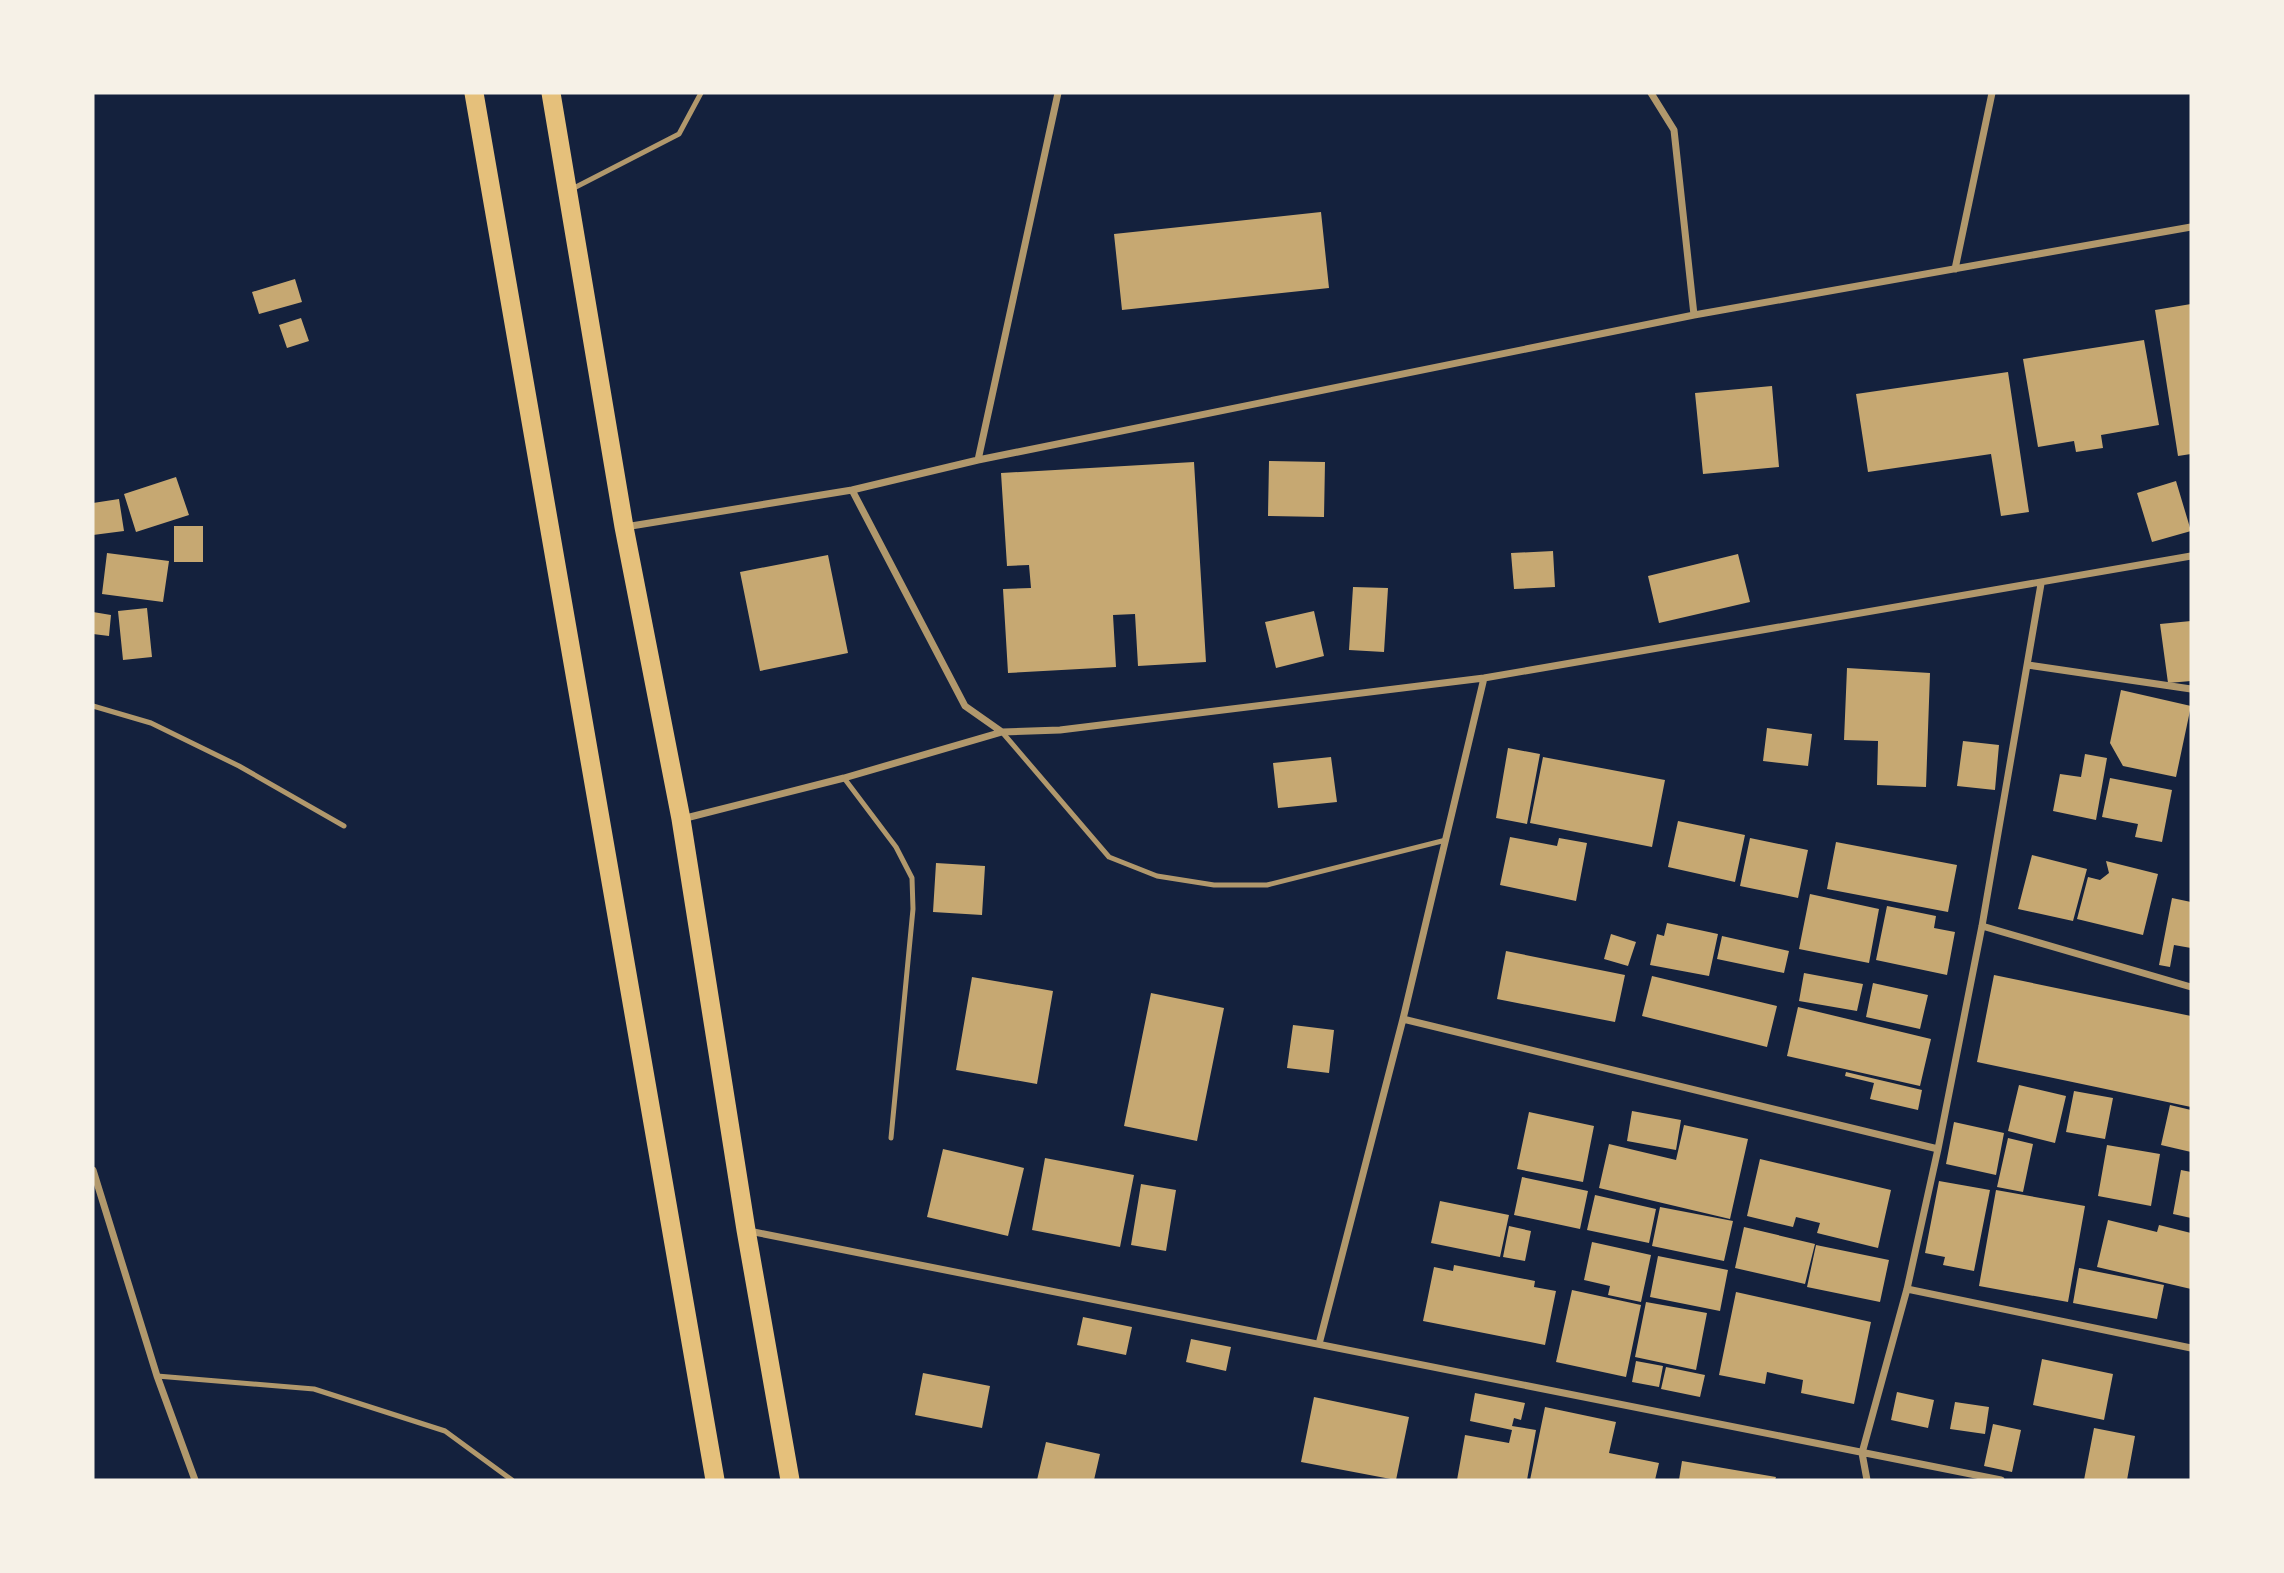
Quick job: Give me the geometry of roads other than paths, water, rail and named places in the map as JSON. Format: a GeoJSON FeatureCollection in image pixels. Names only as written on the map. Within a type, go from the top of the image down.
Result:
{"type":"FeatureCollection","features":[{"type":"Feature","properties":{"kind":"highway"},"geometry":{"type":"LineString","coordinates":[[474,93],[715,1480]]}},
{"type":"Feature","properties":{"kind":"highway"},"geometry":{"type":"LineString","coordinates":[[551,93],[624,527],[681,820],[746,1230],[790,1480]]}},
{"type":"Feature","properties":{"kind":"street"},"geometry":{"type":"LineString","coordinates":[[978,460],[1058,93]]}},
{"type":"Feature","properties":{"kind":"street"},"geometry":{"type":"LineString","coordinates":[[1651,93],[1674,130],[1694,315]]}},
{"type":"Feature","properties":{"kind":"street"},"geometry":{"type":"LineString","coordinates":[[1955,269],[1992,93]]}},
{"type":"Feature","properties":{"kind":"street"},"geometry":{"type":"LineString","coordinates":[[624,527],[852,490],[978,460],[1694,315],[2191,227]]}},
{"type":"Feature","properties":{"kind":"street"},"geometry":{"type":"LineString","coordinates":[[852,490],[965,706],[1002,732]]}},
{"type":"Feature","properties":{"kind":"street"},"geometry":{"type":"LineString","coordinates":[[681,820],[844,778],[1002,732],[1060,730],[1483,678],[2041,584],[2191,556]]}},
{"type":"Feature","properties":{"kind":"street"},"geometry":{"type":"LineString","coordinates":[[1867,1480],[1862,1452],[1907,1289],[1938,1149],[1982,926],[2041,584]]}},
{"type":"Feature","properties":{"kind":"street"},"geometry":{"type":"LineString","coordinates":[[2028,665],[2191,689]]}},
{"type":"Feature","properties":{"kind":"street"},"geometry":{"type":"LineString","coordinates":[[1319,1344],[1403,1019],[1483,678]]}},
{"type":"Feature","properties":{"kind":"street"},"geometry":{"type":"LineString","coordinates":[[1982,926],[2191,987]]}},
{"type":"Feature","properties":{"kind":"street"},"geometry":{"type":"LineString","coordinates":[[1403,1019],[1938,1149]]}},
{"type":"Feature","properties":{"kind":"street"},"geometry":{"type":"LineString","coordinates":[[93,1170],[157,1376],[195,1480]]}},
{"type":"Feature","properties":{"kind":"street"},"geometry":{"type":"LineString","coordinates":[[746,1230],[2001,1480]]}},
{"type":"Feature","properties":{"kind":"street"},"geometry":{"type":"LineString","coordinates":[[1907,1289],[2191,1348]]}},
{"type":"Feature","properties":{"kind":"lane"},"geometry":{"type":"LineString","coordinates":[[566,192],[680,134],[701,93]]}},
{"type":"Feature","properties":{"kind":"lane"},"geometry":{"type":"LineString","coordinates":[[93,706],[151,723],[239,766],[344,826]]}},
{"type":"Feature","properties":{"kind":"lane"},"geometry":{"type":"LineString","coordinates":[[1002,732],[1109,857],[1157,876],[1214,885],[1267,884],[1446,840]]}},
{"type":"Feature","properties":{"kind":"lane"},"geometry":{"type":"LineString","coordinates":[[844,778],[896,847],[912,878],[913,909],[891,1138]]}},
{"type":"Feature","properties":{"kind":"lane"},"geometry":{"type":"LineString","coordinates":[[157,1376],[314,1389],[445,1432],[512,1480]]}}]}
